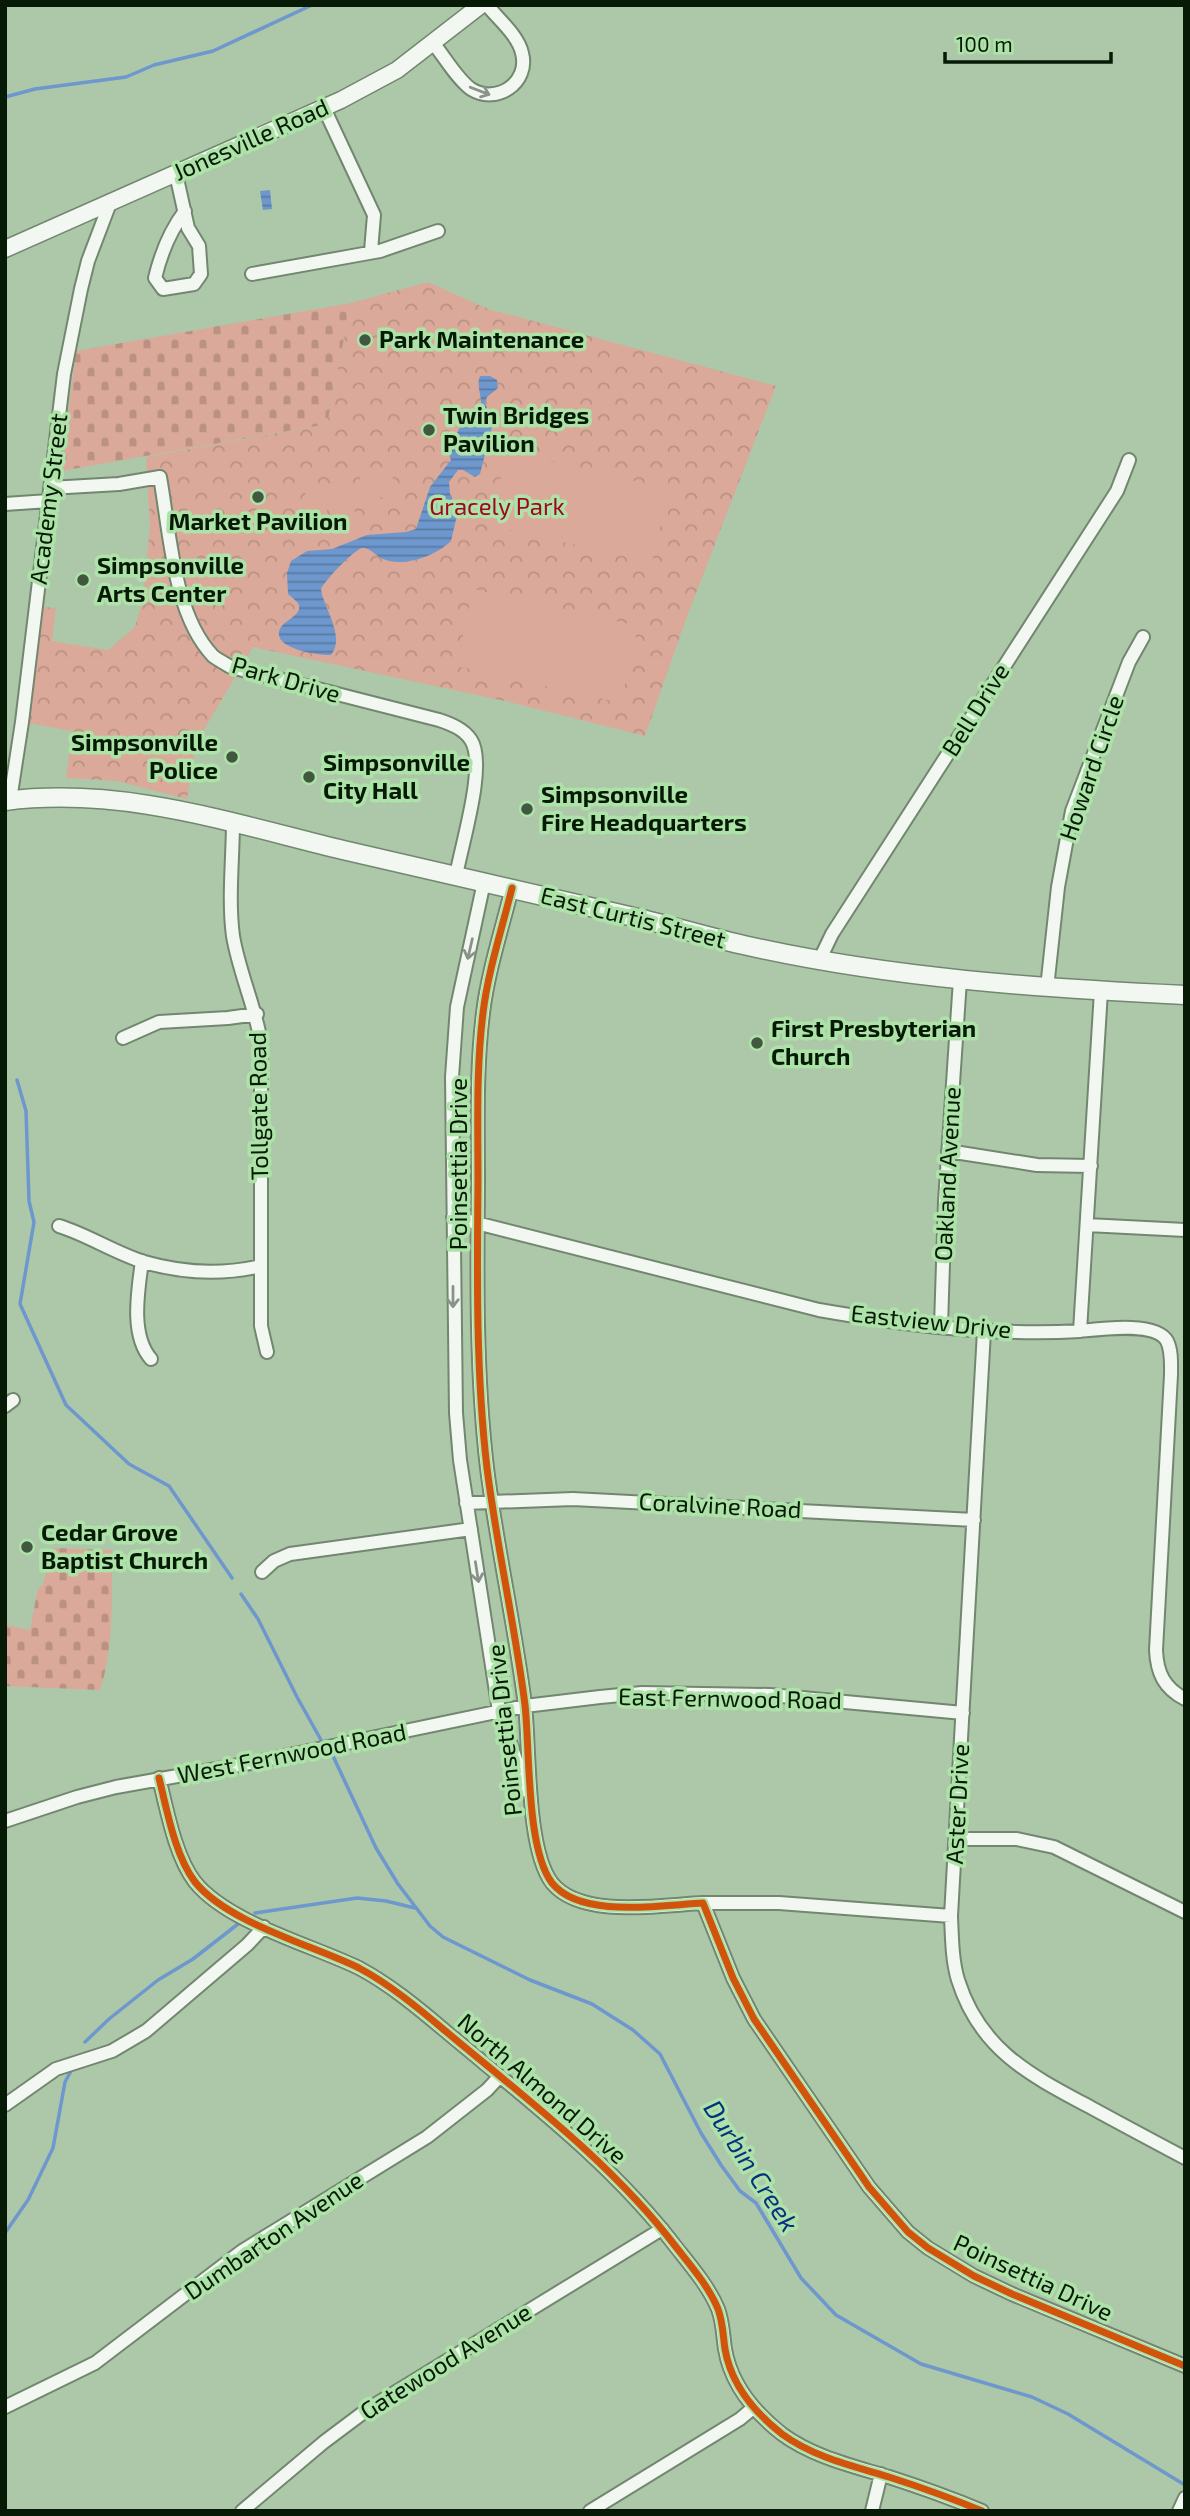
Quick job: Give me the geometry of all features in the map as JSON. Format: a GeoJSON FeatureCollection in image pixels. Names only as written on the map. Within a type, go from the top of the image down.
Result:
{"type":"FeatureCollection","features":[{"type":"Feature","properties":{"kind":"main road","name":"East Curtis Street"},"geometry":{"type":"LineString","coordinates":[[7,801],[65,796],[114,799],[233,821],[749,946],[884,971],[1047,988],[1185,995]]}},
{"type":"Feature","properties":{"kind":"street","name":"Jonesville Road"},"geometry":{"type":"LineString","coordinates":[[5,249],[324,108],[397,70],[481,5]]}},
{"type":"Feature","properties":{"kind":"street"},"geometry":{"type":"LineString","coordinates":[[433,43],[474,90],[490,95],[512,87],[522,70],[523,54],[511,34],[487,5]]}},
{"type":"Feature","properties":{"kind":"street"},"geometry":{"type":"LineString","coordinates":[[324,108],[374,215],[371,251]]}},
{"type":"Feature","properties":{"kind":"street"},"geometry":{"type":"LineString","coordinates":[[176,174],[188,228],[200,246],[201,274],[194,284],[163,289],[155,278],[160,256],[172,227],[184,211]]}},
{"type":"Feature","properties":{"kind":"street","name":"Academy Street"},"geometry":{"type":"LineString","coordinates":[[7,801],[72,329],[88,261],[110,203]]}},
{"type":"Feature","properties":{"kind":"street"},"geometry":{"type":"LineString","coordinates":[[252,274],[380,251],[438,230]]}},
{"type":"Feature","properties":{"kind":"street","name":"Bell Drive"},"geometry":{"type":"LineString","coordinates":[[820,959],[832,934],[1117,491],[1129,460]]}},
{"type":"Feature","properties":{"kind":"street","name":"Park Drive"},"geometry":{"type":"LineString","coordinates":[[49,494],[160,477],[175,563],[187,612],[195,631],[214,657],[231,667],[458,727],[472,741],[477,758],[474,796],[456,876]]}},
{"type":"Feature","properties":{"kind":"street"},"geometry":{"type":"LineString","coordinates":[[5,504],[49,494]]}},
{"type":"Feature","properties":{"kind":"street","name":"Howard Circle"},"geometry":{"type":"LineString","coordinates":[[1047,988],[1058,887],[1072,811],[1129,662],[1143,637]]}},
{"type":"Feature","properties":{"kind":"street","name":"Tollgate Road"},"geometry":{"type":"LineString","coordinates":[[233,821],[233,933],[236,953],[257,1014],[261,1042],[261,1326],[267,1352]]}},
{"type":"Feature","properties":{"kind":"street","name":"Poinsettia Drive"},"geometry":{"type":"LineString","coordinates":[[484,882],[457,1007],[454,1035],[456,1413],[466,1503],[499,1712],[532,1807],[545,1870],[556,1886],[568,1896],[590,1905],[604,1907],[703,1903],[733,1978],[754,2018],[869,2187],[908,2232],[958,2267],[1002,2290],[1185,2366]]}},
{"type":"Feature","properties":{"kind":"street","name":"Poinsettia Drive"},"geometry":{"type":"LineString","coordinates":[[512,888],[483,1009],[479,1050],[477,1224],[480,1364],[484,1439],[525,1706],[532,1807]]}},
{"type":"Feature","properties":{"kind":"street","name":"Oakland Avenue"},"geometry":{"type":"LineString","coordinates":[[941,1326],[948,1151],[960,980]]}},
{"type":"Feature","properties":{"kind":"street"},"geometry":{"type":"LineString","coordinates":[[1080,1331],[1101,991]]}},
{"type":"Feature","properties":{"kind":"street"},"geometry":{"type":"LineString","coordinates":[[123,1038],[159,1023],[257,1014]]}},
{"type":"Feature","properties":{"kind":"street"},"geometry":{"type":"LineString","coordinates":[[948,1151],[1037,1164],[1091,1166]]}},
{"type":"Feature","properties":{"kind":"street","name":"Eastview Drive"},"geometry":{"type":"LineString","coordinates":[[453,1217],[820,1310],[861,1317],[984,1331],[1080,1331],[1119,1328],[1154,1331],[1163,1337],[1170,1349],[1171,1375],[1156,1650],[1158,1669],[1163,1682],[1176,1695],[1185,1699]]}},
{"type":"Feature","properties":{"kind":"street"},"geometry":{"type":"LineString","coordinates":[[1087,1225],[1185,1230]]}},
{"type":"Feature","properties":{"kind":"street"},"geometry":{"type":"LineString","coordinates":[[59,1226],[84,1234],[142,1261],[188,1271],[231,1272],[261,1266]]}},
{"type":"Feature","properties":{"kind":"street"},"geometry":{"type":"LineString","coordinates":[[142,1261],[139,1282],[139,1335],[144,1350],[151,1359]]}},
{"type":"Feature","properties":{"kind":"street","name":"Aster Drive"},"geometry":{"type":"LineString","coordinates":[[984,1331],[951,1916],[953,1961],[960,1986],[974,2017],[996,2046],[1023,2069],[1185,2158]]}},
{"type":"Feature","properties":{"kind":"street","name":"Coralvine Road"},"geometry":{"type":"LineString","coordinates":[[466,1503],[573,1499],[974,1520]]}},
{"type":"Feature","properties":{"kind":"street"},"geometry":{"type":"LineString","coordinates":[[262,1572],[274,1561],[290,1554],[471,1529]]}},
{"type":"Feature","properties":{"kind":"street","name":"East Fernwood Road"},"geometry":{"type":"LineString","coordinates":[[499,1712],[525,1706],[642,1693],[679,1693],[770,1695],[963,1713]]}},
{"type":"Feature","properties":{"kind":"street","name":"West Fernwood Road"},"geometry":{"type":"LineString","coordinates":[[5,1821],[76,1797],[159,1778],[256,1762],[499,1712]]}},
{"type":"Feature","properties":{"kind":"street","name":"North Almond Drive"},"geometry":{"type":"LineString","coordinates":[[159,1778],[167,1814],[184,1863],[192,1877],[212,1898],[264,1927],[359,1968],[389,1986],[500,2076],[610,2172],[662,2229],[715,2304],[721,2319],[729,2366],[738,2386],[753,2408],[781,2433],[808,2449],[982,2511]]}},
{"type":"Feature","properties":{"kind":"street"},"geometry":{"type":"LineString","coordinates":[[956,1839],[1017,1839],[1054,1847],[1185,1912]]}},
{"type":"Feature","properties":{"kind":"street"},"geometry":{"type":"LineString","coordinates":[[703,1903],[779,1903],[951,1916]]}},
{"type":"Feature","properties":{"kind":"street"},"geometry":{"type":"LineString","coordinates":[[5,2105],[56,2069],[112,2051],[146,2031],[247,1945],[264,1927]]}},
{"type":"Feature","properties":{"kind":"street","name":"Dumbarton Avenue"},"geometry":{"type":"LineString","coordinates":[[5,2407],[95,2363],[242,2251],[427,2137],[487,2090],[500,2076]]}},
{"type":"Feature","properties":{"kind":"street","name":"Gatewood Avenue"},"geometry":{"type":"LineString","coordinates":[[242,2511],[368,2409],[662,2229]]}},
{"type":"Feature","properties":{"kind":"street"},"geometry":{"type":"LineString","coordinates":[[590,2511],[740,2419],[753,2408]]}},
{"type":"Feature","properties":{"kind":"street"},"geometry":{"type":"LineString","coordinates":[[872,2511],[881,2474]]}},
{"type":"Feature","properties":{"kind":"street"},"geometry":{"type":"LineString","coordinates":[[1179,2511],[1185,2499]]}},
{"type":"Feature","properties":{"kind":"green space","name":"Gracely Park"},"geometry":{"type":"Polygon","coordinates":[[[428,282],[488,309],[776,386],[686,619],[645,736],[505,701],[253,647],[196,743],[187,799],[117,781],[66,778],[72,731],[22,722],[44,607],[56,608],[52,641],[108,650],[135,627],[143,600],[150,525],[146,457],[327,424],[351,303],[428,282]]]}},
{"type":"Feature","properties":{"kind":"green space"},"geometry":{"type":"Polygon","coordinates":[[[351,303],[327,424],[61,471],[76,351],[351,303]]]}},
{"type":"Feature","properties":{"kind":"green space"},"geometry":{"type":"Polygon","coordinates":[[[507,451],[669,489],[652,563],[490,525],[507,451]]]}},
{"type":"Feature","properties":{"kind":"green space"},"geometry":{"type":"Polygon","coordinates":[[[391,466],[395,495],[363,500],[359,471],[391,466]]]}},
{"type":"Feature","properties":{"kind":"green space"},"geometry":{"type":"Polygon","coordinates":[[[350,480],[356,520],[338,523],[331,483],[350,480]]]}},
{"type":"Feature","properties":{"kind":"green space"},"geometry":{"type":"Polygon","coordinates":[[[323,484],[329,524],[311,527],[304,487],[323,484]]]}},
{"type":"Feature","properties":{"kind":"green space"},"geometry":{"type":"Polygon","coordinates":[[[473,589],[638,626],[621,703],[456,666],[473,589]]]}},
{"type":"Feature","properties":{"kind":"green space"},"geometry":{"type":"Polygon","coordinates":[[[52,1548],[112,1550],[110,1638],[100,1690],[5,1686],[5,1625],[30,1630],[38,1588],[43,1585],[52,1548]]]}},
{"type":"Feature","properties":{"kind":"water"},"geometry":{"type":"Polygon","coordinates":[[[270,190],[272,209],[263,210],[260,191],[270,190]]]}},
{"type":"Feature","properties":{"kind":"water"},"geometry":{"type":"Polygon","coordinates":[[[480,376],[490,376],[497,380],[498,388],[487,397],[485,403],[493,423],[480,474],[475,477],[458,470],[449,482],[450,494],[458,511],[451,541],[428,556],[398,562],[381,558],[367,549],[358,550],[321,589],[335,631],[335,647],[331,655],[299,650],[284,643],[280,638],[280,628],[299,610],[298,603],[288,594],[287,573],[291,561],[307,551],[332,549],[367,535],[416,529],[430,487],[451,460],[448,452],[467,412],[481,405],[480,376]]]}},
{"type":"Feature","properties":{"kind":"waterway"},"geometry":{"type":"LineString","coordinates":[[5,97],[35,89],[126,77],[154,65],[213,51],[312,5]]}},
{"type":"Feature","properties":{"kind":"waterway","name":"Durbin Creek"},"geometry":{"type":"LineString","coordinates":[[17,1080],[26,1111],[29,1201],[34,1222],[20,1304],[66,1405],[129,1464],[169,1486],[232,1578]]}},
{"type":"Feature","properties":{"kind":"waterway","name":"Durbin Creek"},"geometry":{"type":"LineString","coordinates":[[241,1594],[258,1619],[321,1740]]}},
{"type":"Feature","properties":{"kind":"waterway","name":"Durbin Creek"},"geometry":{"type":"LineString","coordinates":[[333,1756],[376,1848],[398,1884],[430,1926],[443,1937],[530,1980],[592,2004],[633,2030],[660,2054],[701,2133],[721,2165],[740,2191],[756,2203],[801,2278],[836,2315],[921,2364],[1032,2397],[1068,2414],[1185,2485]]}},
{"type":"Feature","properties":{"kind":"waterway"},"geometry":{"type":"LineString","coordinates":[[255,1913],[357,1898],[415,1908]]}},
{"type":"Feature","properties":{"kind":"waterway"},"geometry":{"type":"LineString","coordinates":[[85,2042],[158,1980],[193,1959],[238,1924]]}},
{"type":"Feature","properties":{"kind":"waterway"},"geometry":{"type":"LineString","coordinates":[[5,2233],[28,2200],[53,2148],[65,2082],[71,2071]]}},
{"type":"Feature","properties":{"kind":"cycle path"},"geometry":{"type":"LineString","coordinates":[[512,888],[488,982],[479,1055],[479,1362],[487,1468],[525,1705],[533,1823],[544,1867],[552,1883],[565,1894],[582,1902],[623,1907],[703,1903],[733,1978],[754,2019],[869,2187],[908,2232],[928,2248],[974,2276],[1185,2366]]}},
{"type":"Feature","properties":{"kind":"cycle path"},"geometry":{"type":"LineString","coordinates":[[159,1778],[172,1832],[182,1859],[195,1882],[210,1897],[228,1910],[272,1932],[359,1968],[392,1989],[535,2105],[624,2187],[651,2216],[710,2293],[720,2314],[732,2374],[745,2397],[772,2426],[794,2442],[820,2455],[982,2511]]}},
{"type":"Feature","properties":{"kind":"place","name":"Park Maintenance"},"geometry":{"type":"Point","coordinates":[365,340]}},
{"type":"Feature","properties":{"kind":"place","name":"Twin Bridges Pavilion"},"geometry":{"type":"Point","coordinates":[429,430]}},
{"type":"Feature","properties":{"kind":"place","name":"Market Pavilion"},"geometry":{"type":"Point","coordinates":[258,497]}},
{"type":"Feature","properties":{"kind":"place","name":"Simpsonville Arts Center"},"geometry":{"type":"Point","coordinates":[83,580]}},
{"type":"Feature","properties":{"kind":"place","name":"Simpsonville Police"},"geometry":{"type":"Point","coordinates":[232,757]}},
{"type":"Feature","properties":{"kind":"place","name":"Simpsonville City Hall"},"geometry":{"type":"Point","coordinates":[309,777]}},
{"type":"Feature","properties":{"kind":"place","name":"Simpsonville Fire Headquarters"},"geometry":{"type":"Point","coordinates":[527,809]}},
{"type":"Feature","properties":{"kind":"place","name":"First Presbyterian Church"},"geometry":{"type":"Point","coordinates":[757,1043]}},
{"type":"Feature","properties":{"kind":"place","name":"Cedar Grove Baptist Church"},"geometry":{"type":"Point","coordinates":[27,1547]}}]}
